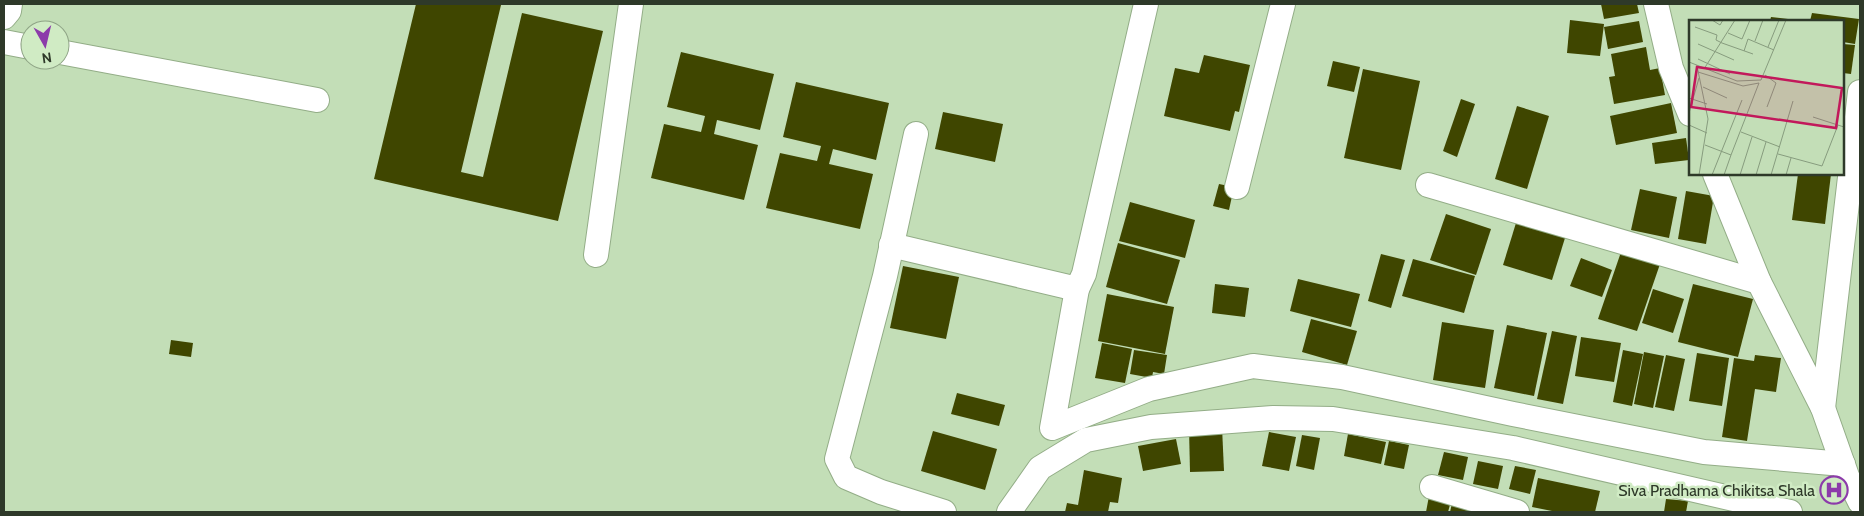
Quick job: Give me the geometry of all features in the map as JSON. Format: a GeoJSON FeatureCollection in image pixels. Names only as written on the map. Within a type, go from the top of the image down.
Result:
{"type":"FeatureCollection","features":[{"type":"Feature","properties":{"kind":"street"},"geometry":{"type":"LineString","coordinates":[[4,17],[9,11],[10,4]]}},
{"type":"Feature","properties":{"kind":"street"},"geometry":{"type":"LineString","coordinates":[[596,256],[631,4]]}},
{"type":"Feature","properties":{"kind":"street"},"geometry":{"type":"LineString","coordinates":[[1010,512],[1041,465],[1052,431],[1077,289],[1084,274],[1146,4]]}},
{"type":"Feature","properties":{"kind":"street"},"geometry":{"type":"LineString","coordinates":[[1237,187],[1283,4]]}},
{"type":"Feature","properties":{"kind":"street"},"geometry":{"type":"LineString","coordinates":[[1656,4],[1681,70],[1689,109]]}},
{"type":"Feature","properties":{"kind":"street"},"geometry":{"type":"LineString","coordinates":[[4,42],[20,44]]}},
{"type":"Feature","properties":{"kind":"street"},"geometry":{"type":"LineString","coordinates":[[70,54],[317,100]]}},
{"type":"Feature","properties":{"kind":"street"},"geometry":{"type":"LineString","coordinates":[[1823,408],[1855,100]]}},
{"type":"Feature","properties":{"kind":"street"},"geometry":{"type":"LineString","coordinates":[[916,134],[885,276],[837,459],[846,477],[882,492],[944,512]]}},
{"type":"Feature","properties":{"kind":"street"},"geometry":{"type":"LineString","coordinates":[[1715,175],[1759,282],[1823,408],[1845,470],[1860,502]]}},
{"type":"Feature","properties":{"kind":"street"},"geometry":{"type":"LineString","coordinates":[[1428,185],[1759,282]]}},
{"type":"Feature","properties":{"kind":"street"},"geometry":{"type":"LineString","coordinates":[[891,244],[1077,289]]}},
{"type":"Feature","properties":{"kind":"street"},"geometry":{"type":"LineString","coordinates":[[1052,431],[1149,389],[1253,366],[1342,377],[1513,414],[1704,452],[1845,470]]}},
{"type":"Feature","properties":{"kind":"street"},"geometry":{"type":"LineString","coordinates":[[1041,465],[1086,440],[1151,427],[1274,418],[1333,419],[1513,448],[1782,511]]}},
{"type":"Feature","properties":{"kind":"street"},"geometry":{"type":"LineString","coordinates":[[1432,487],[1517,512]]}},
{"type":"Feature","properties":{"kind":"building"},"geometry":{"type":"Polygon","coordinates":[[[416,4],[501,5],[461,172],[483,177],[522,13],[603,31],[558,221],[374,179],[416,4]]]}},
{"type":"Feature","properties":{"kind":"building"},"geometry":{"type":"Polygon","coordinates":[[[1601,4],[1637,4],[1639,13],[1604,19],[1601,4]]]}},
{"type":"Feature","properties":{"kind":"building"},"geometry":{"type":"Polygon","coordinates":[[[1812,13],[1859,19],[1855,44],[1844,42],[1844,20],[1810,20],[1812,13]]]}},
{"type":"Feature","properties":{"kind":"building"},"geometry":{"type":"Polygon","coordinates":[[[1771,17],[1796,20],[1770,20],[1771,17]]]}},
{"type":"Feature","properties":{"kind":"building"},"geometry":{"type":"Polygon","coordinates":[[[1570,20],[1604,24],[1600,56],[1567,53],[1570,20]]]}},
{"type":"Feature","properties":{"kind":"building"},"geometry":{"type":"Polygon","coordinates":[[[1639,21],[1643,42],[1608,49],[1604,27],[1639,21]]]}},
{"type":"Feature","properties":{"kind":"building"},"geometry":{"type":"Polygon","coordinates":[[[1844,44],[1855,45],[1851,74],[1844,73],[1844,44]]]}},
{"type":"Feature","properties":{"kind":"building"},"geometry":{"type":"Polygon","coordinates":[[[1646,47],[1650,70],[1660,68],[1665,95],[1614,104],[1609,77],[1615,76],[1611,54],[1646,47]]]}},
{"type":"Feature","properties":{"kind":"building"},"geometry":{"type":"Polygon","coordinates":[[[681,52],[774,74],[760,130],[717,120],[714,134],[758,145],[744,200],[651,178],[664,124],[701,132],[705,116],[667,107],[681,52]]]}},
{"type":"Feature","properties":{"kind":"building"},"geometry":{"type":"Polygon","coordinates":[[[1204,55],[1250,65],[1239,112],[1235,111],[1230,131],[1164,116],[1175,68],[1199,73],[1204,55]]]}},
{"type":"Feature","properties":{"kind":"building"},"geometry":{"type":"Polygon","coordinates":[[[1333,61],[1360,67],[1354,92],[1327,86],[1333,61]]]}},
{"type":"Feature","properties":{"kind":"building"},"geometry":{"type":"Polygon","coordinates":[[[1363,69],[1420,81],[1401,170],[1344,158],[1363,69]]]}},
{"type":"Feature","properties":{"kind":"building"},"geometry":{"type":"Polygon","coordinates":[[[796,82],[889,103],[876,160],[833,149],[829,164],[873,174],[860,229],[766,208],[780,153],[817,161],[821,146],[783,137],[796,82]]]}},
{"type":"Feature","properties":{"kind":"building"},"geometry":{"type":"Polygon","coordinates":[[[1461,99],[1475,104],[1457,157],[1443,151],[1461,99]]]}},
{"type":"Feature","properties":{"kind":"building"},"geometry":{"type":"Polygon","coordinates":[[[1671,103],[1677,133],[1616,145],[1610,116],[1671,103]]]}},
{"type":"Feature","properties":{"kind":"building"},"geometry":{"type":"Polygon","coordinates":[[[1517,106],[1549,116],[1527,189],[1495,179],[1517,106]]]}},
{"type":"Feature","properties":{"kind":"building"},"geometry":{"type":"Polygon","coordinates":[[[943,112],[1003,124],[995,162],[935,149],[943,112]]]}},
{"type":"Feature","properties":{"kind":"building"},"geometry":{"type":"Polygon","coordinates":[[[1686,138],[1689,160],[1655,164],[1652,143],[1686,138]]]}},
{"type":"Feature","properties":{"kind":"building"},"geometry":{"type":"Polygon","coordinates":[[[1798,175],[1831,175],[1825,224],[1792,220],[1798,175]]]}},
{"type":"Feature","properties":{"kind":"building"},"geometry":{"type":"Polygon","coordinates":[[[1219,184],[1234,187],[1229,210],[1213,206],[1219,184]]]}},
{"type":"Feature","properties":{"kind":"building"},"geometry":{"type":"Polygon","coordinates":[[[1640,189],[1677,197],[1669,238],[1631,230],[1640,189]]]}},
{"type":"Feature","properties":{"kind":"building"},"geometry":{"type":"Polygon","coordinates":[[[1686,191],[1714,196],[1706,244],[1678,239],[1686,191]]]}},
{"type":"Feature","properties":{"kind":"building"},"geometry":{"type":"Polygon","coordinates":[[[1130,202],[1195,220],[1185,258],[1119,241],[1130,202]]]}},
{"type":"Feature","properties":{"kind":"building"},"geometry":{"type":"Polygon","coordinates":[[[1446,214],[1491,229],[1476,275],[1430,260],[1446,214]]]}},
{"type":"Feature","properties":{"kind":"building"},"geometry":{"type":"Polygon","coordinates":[[[1516,223],[1565,238],[1552,280],[1503,265],[1516,223]]]}},
{"type":"Feature","properties":{"kind":"building"},"geometry":{"type":"Polygon","coordinates":[[[1118,243],[1180,260],[1167,304],[1106,287],[1118,243]]]}},
{"type":"Feature","properties":{"kind":"building"},"geometry":{"type":"Polygon","coordinates":[[[1621,252],[1660,264],[1637,331],[1598,319],[1621,252]]]}},
{"type":"Feature","properties":{"kind":"building"},"geometry":{"type":"Polygon","coordinates":[[[1381,254],[1405,260],[1391,308],[1368,301],[1381,254]]]}},
{"type":"Feature","properties":{"kind":"building"},"geometry":{"type":"Polygon","coordinates":[[[1581,258],[1612,270],[1602,297],[1570,286],[1581,258]]]}},
{"type":"Feature","properties":{"kind":"building"},"geometry":{"type":"Polygon","coordinates":[[[1413,259],[1475,276],[1464,313],[1402,296],[1413,259]]]}},
{"type":"Feature","properties":{"kind":"building"},"geometry":{"type":"Polygon","coordinates":[[[903,266],[959,277],[946,339],[890,328],[903,266]]]}},
{"type":"Feature","properties":{"kind":"building"},"geometry":{"type":"Polygon","coordinates":[[[1298,279],[1360,294],[1351,327],[1290,311],[1298,279]]]}},
{"type":"Feature","properties":{"kind":"building"},"geometry":{"type":"Polygon","coordinates":[[[1215,284],[1249,288],[1245,317],[1212,313],[1215,284]]]}},
{"type":"Feature","properties":{"kind":"building"},"geometry":{"type":"Polygon","coordinates":[[[1693,284],[1753,299],[1738,357],[1678,342],[1693,284]]]}},
{"type":"Feature","properties":{"kind":"building"},"geometry":{"type":"Polygon","coordinates":[[[1653,289],[1684,299],[1673,333],[1642,323],[1653,289]]]}},
{"type":"Feature","properties":{"kind":"building"},"geometry":{"type":"Polygon","coordinates":[[[1107,294],[1174,307],[1165,354],[1098,341],[1107,294]]]}},
{"type":"Feature","properties":{"kind":"building"},"geometry":{"type":"Polygon","coordinates":[[[1311,319],[1357,331],[1347,365],[1302,352],[1311,319]]]}},
{"type":"Feature","properties":{"kind":"building"},"geometry":{"type":"Polygon","coordinates":[[[1442,322],[1494,330],[1485,388],[1433,380],[1442,322]]]}},
{"type":"Feature","properties":{"kind":"building"},"geometry":{"type":"Polygon","coordinates":[[[1507,325],[1547,333],[1534,396],[1494,388],[1507,325]]]}},
{"type":"Feature","properties":{"kind":"building"},"geometry":{"type":"Polygon","coordinates":[[[1552,331],[1577,336],[1563,404],[1537,399],[1552,331]]]}},
{"type":"Feature","properties":{"kind":"building"},"geometry":{"type":"Polygon","coordinates":[[[1581,337],[1621,343],[1614,382],[1575,376],[1581,337]]]}},
{"type":"Feature","properties":{"kind":"building"},"geometry":{"type":"Polygon","coordinates":[[[171,340],[193,343],[191,357],[169,354],[171,340]]]}},
{"type":"Feature","properties":{"kind":"building"},"geometry":{"type":"Polygon","coordinates":[[[1102,343],[1132,349],[1125,383],[1095,378],[1102,343]]]}},
{"type":"Feature","properties":{"kind":"building"},"geometry":{"type":"Polygon","coordinates":[[[1134,350],[1167,355],[1164,374],[1153,372],[1152,378],[1130,374],[1134,350]]]}},
{"type":"Feature","properties":{"kind":"building"},"geometry":{"type":"Polygon","coordinates":[[[1623,350],[1643,354],[1632,406],[1613,402],[1623,350]]]}},
{"type":"Feature","properties":{"kind":"building"},"geometry":{"type":"Polygon","coordinates":[[[1644,352],[1664,356],[1653,408],[1634,404],[1644,352]]]}},
{"type":"Feature","properties":{"kind":"building"},"geometry":{"type":"Polygon","coordinates":[[[1697,353],[1729,358],[1722,406],[1689,401],[1697,353]]]}},
{"type":"Feature","properties":{"kind":"building"},"geometry":{"type":"Polygon","coordinates":[[[1666,355],[1685,359],[1674,411],[1655,407],[1666,355]]]}},
{"type":"Feature","properties":{"kind":"building"},"geometry":{"type":"Polygon","coordinates":[[[1755,355],[1781,358],[1776,392],[1755,389],[1747,441],[1722,437],[1734,358],[1754,361],[1755,355]]]}},
{"type":"Feature","properties":{"kind":"building"},"geometry":{"type":"Polygon","coordinates":[[[957,393],[1005,405],[999,426],[951,414],[957,393]]]}},
{"type":"Feature","properties":{"kind":"building"},"geometry":{"type":"Polygon","coordinates":[[[1222,427],[1224,471],[1190,472],[1189,428],[1222,427]]]}},
{"type":"Feature","properties":{"kind":"building"},"geometry":{"type":"Polygon","coordinates":[[[933,431],[997,449],[985,490],[921,471],[933,431]]]}},
{"type":"Feature","properties":{"kind":"building"},"geometry":{"type":"Polygon","coordinates":[[[1269,432],[1296,437],[1289,471],[1262,466],[1269,432]]]}},
{"type":"Feature","properties":{"kind":"building"},"geometry":{"type":"Polygon","coordinates":[[[1348,434],[1386,442],[1381,464],[1344,456],[1348,434]]]}},
{"type":"Feature","properties":{"kind":"building"},"geometry":{"type":"Polygon","coordinates":[[[1302,435],[1320,438],[1314,470],[1296,466],[1302,435]]]}},
{"type":"Feature","properties":{"kind":"building"},"geometry":{"type":"Polygon","coordinates":[[[1176,439],[1181,464],[1143,471],[1138,446],[1176,439]]]}},
{"type":"Feature","properties":{"kind":"building"},"geometry":{"type":"Polygon","coordinates":[[[1389,441],[1409,445],[1404,469],[1384,465],[1389,441]]]}},
{"type":"Feature","properties":{"kind":"building"},"geometry":{"type":"Polygon","coordinates":[[[1444,452],[1468,457],[1463,480],[1438,475],[1444,452]]]}},
{"type":"Feature","properties":{"kind":"building"},"geometry":{"type":"Polygon","coordinates":[[[1478,461],[1503,466],[1498,489],[1473,484],[1478,461]]]}},
{"type":"Feature","properties":{"kind":"building"},"geometry":{"type":"Polygon","coordinates":[[[1515,466],[1536,470],[1530,494],[1509,489],[1515,466]]]}},
{"type":"Feature","properties":{"kind":"building"},"geometry":{"type":"Polygon","coordinates":[[[1084,470],[1122,478],[1118,503],[1110,502],[1108,512],[1065,512],[1067,503],[1078,505],[1084,470]]]}},
{"type":"Feature","properties":{"kind":"building"},"geometry":{"type":"Polygon","coordinates":[[[1538,478],[1600,491],[1595,512],[1557,512],[1532,507],[1538,478]]]}},
{"type":"Feature","properties":{"kind":"building"},"geometry":{"type":"Polygon","coordinates":[[[1429,496],[1451,501],[1448,512],[1426,512],[1429,496]]]}},
{"type":"Feature","properties":{"kind":"building"},"geometry":{"type":"Polygon","coordinates":[[[1453,499],[1505,512],[1450,512],[1453,499]]]}},
{"type":"Feature","properties":{"kind":"building"},"geometry":{"type":"Polygon","coordinates":[[[1666,499],[1688,501],[1686,512],[1664,512],[1666,499]]]}},
{"type":"Feature","properties":{"kind":"place","name":"Siva Pradhama Chikitsa Shala"},"geometry":{"type":"Point","coordinates":[1834,490]}}]}
